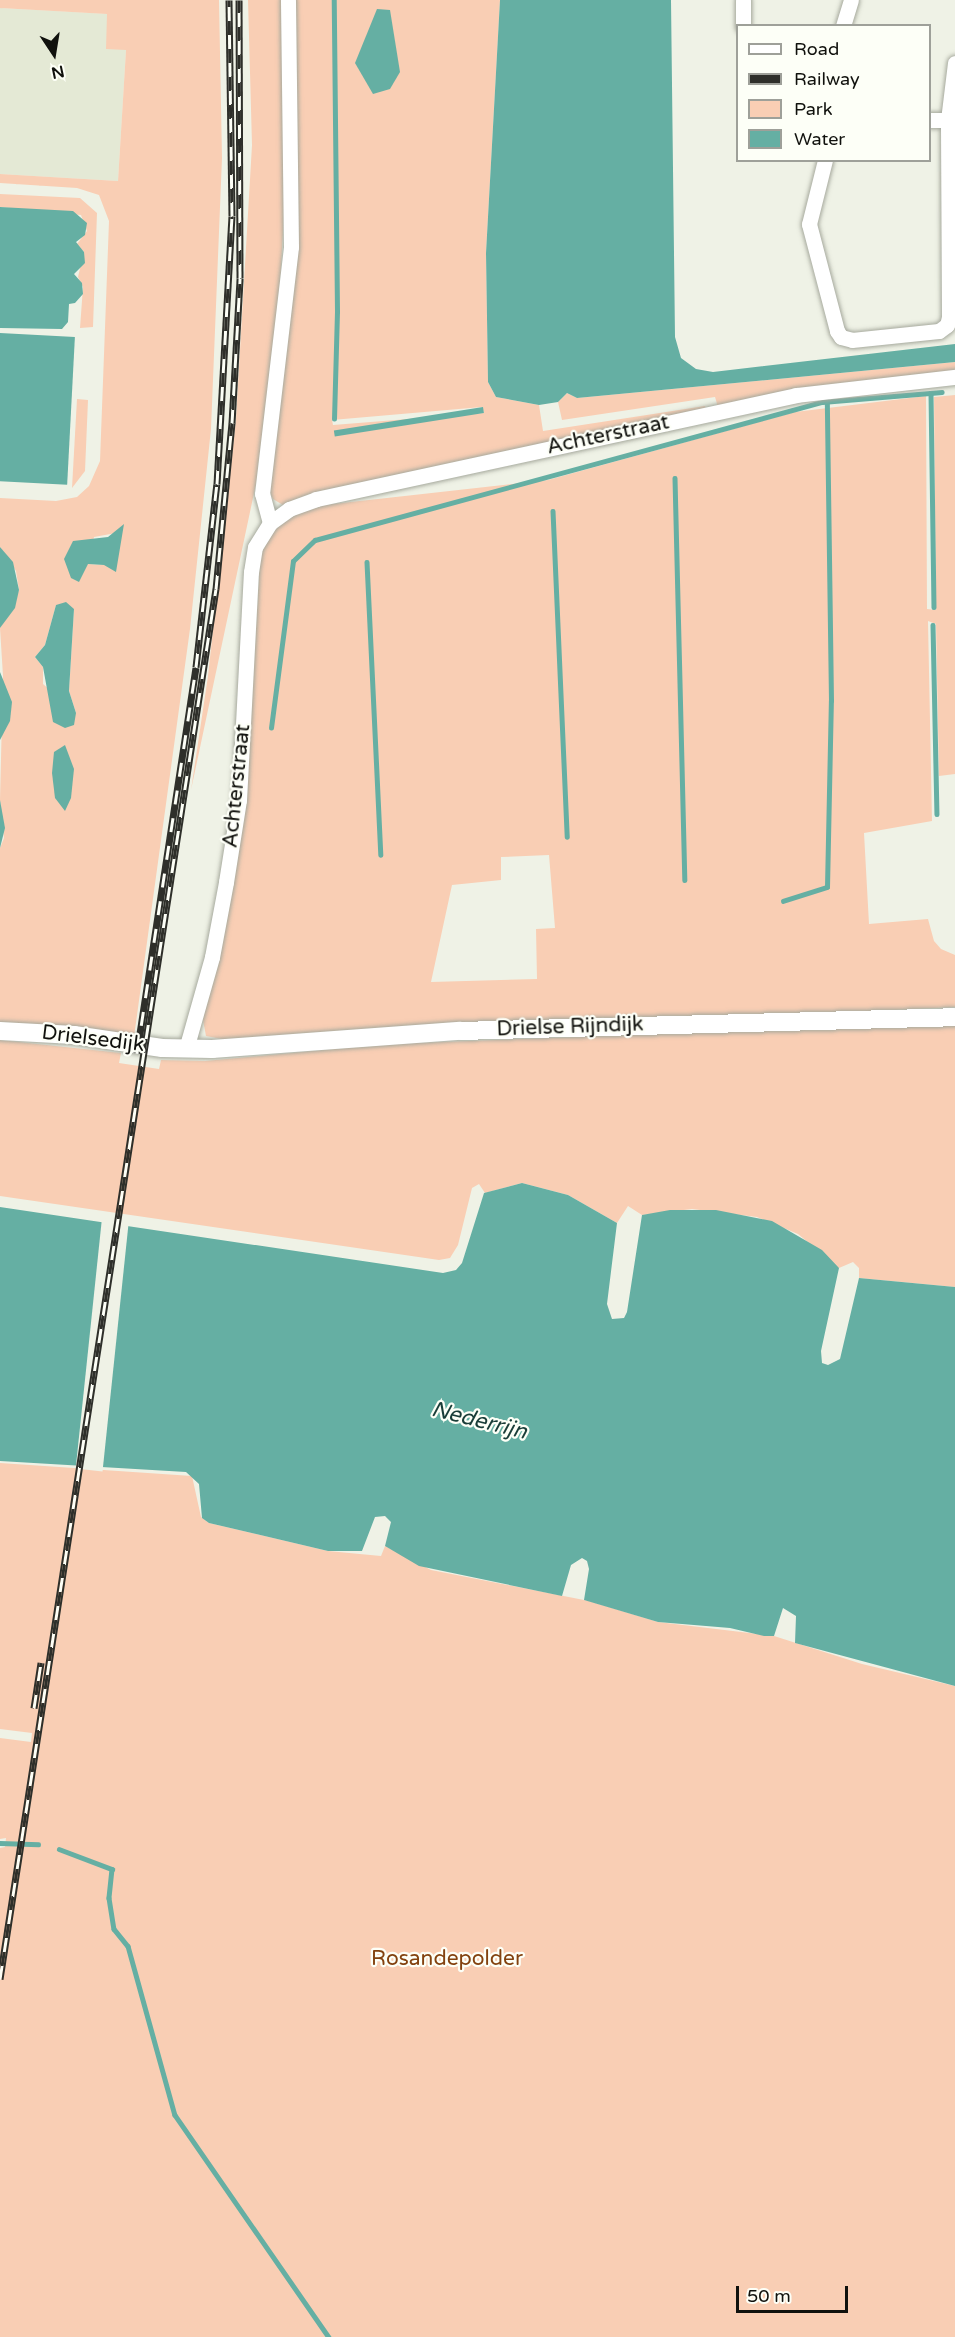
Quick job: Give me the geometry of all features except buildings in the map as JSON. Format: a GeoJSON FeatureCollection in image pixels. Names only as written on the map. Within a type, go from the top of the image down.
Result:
{"type":"FeatureCollection","features":[{"type":"Feature","properties":{"kind":"street"},"geometry":{"type":"LineString","coordinates":[[270,523],[262,494],[291,247],[288,0]]}},
{"type":"Feature","properties":{"kind":"street"},"geometry":{"type":"LineString","coordinates":[[743,0],[743,24]]}},
{"type":"Feature","properties":{"kind":"street"},"geometry":{"type":"LineString","coordinates":[[844,24],[851,0]]}},
{"type":"Feature","properties":{"kind":"street"},"geometry":{"type":"LineString","coordinates":[[824,162],[809,224],[837,331],[841,337],[852,340],[939,331],[947,325],[949,317],[951,120],[955,63]]}},
{"type":"Feature","properties":{"kind":"street"},"geometry":{"type":"LineString","coordinates":[[931,120],[951,120]]}},
{"type":"Feature","properties":{"kind":"street","name":"Achterstraat"},"geometry":{"type":"LineString","coordinates":[[186,1049],[212,957],[226,882],[239,800],[251,572],[255,548],[270,523],[289,509],[316,499],[796,394],[955,377]]}},
{"type":"Feature","properties":{"kind":"street","name":"Drielse Rijndijk"},"geometry":{"type":"LineString","coordinates":[[186,1049],[460,1031],[955,1017]]}},
{"type":"Feature","properties":{"kind":"street","name":"Drielsedijk"},"geometry":{"type":"LineString","coordinates":[[0,1031],[63,1034],[186,1049]]}},
{"type":"Feature","properties":{"kind":"shaded area"},"geometry":{"type":"Polygon","coordinates":[[[0,8],[108,14],[126,50],[118,181],[0,174],[0,8]]]}},
{"type":"Feature","properties":{"kind":"green space"},"geometry":{"type":"Polygon","coordinates":[[[0,0],[219,0],[222,158],[211,429],[190,629],[134,1037],[0,1024],[0,848],[4,838],[0,800],[3,676],[0,628],[19,590],[16,571],[0,547],[0,498],[56,501],[77,497],[89,486],[100,461],[109,221],[99,195],[77,188],[0,183],[0,174],[118,181],[126,50],[106,49],[107,14],[0,8],[0,0]],[[116,533],[94,537],[88,564],[104,565],[116,533]],[[56,605],[45,645],[35,657],[43,667],[43,684],[76,713],[69,691],[74,609],[56,605]]]}},
{"type":"Feature","properties":{"kind":"green space"},"geometry":{"type":"Polygon","coordinates":[[[248,0],[285,0],[285,195],[280,285],[257,479],[191,790],[208,676],[236,419],[252,145],[248,0]]]}},
{"type":"Feature","properties":{"kind":"green space"},"geometry":{"type":"Polygon","coordinates":[[[292,0],[500,0],[486,253],[488,382],[496,397],[539,405],[543,431],[705,406],[706,410],[283,505],[273,499],[269,491],[284,372],[292,0]],[[482,407],[332,420],[333,425],[484,413],[482,407]]]}},
{"type":"Feature","properties":{"kind":"green space"},"geometry":{"type":"Polygon","coordinates":[[[0,194],[80,198],[97,213],[93,327],[80,328],[83,287],[78,277],[84,252],[77,244],[87,231],[81,215],[0,207],[0,194]]]}},
{"type":"Feature","properties":{"kind":"green space"},"geometry":{"type":"Polygon","coordinates":[[[955,362],[955,371],[718,407],[715,397],[562,420],[558,402],[567,393],[577,398],[955,362]]]}},
{"type":"Feature","properties":{"kind":"green space"},"geometry":{"type":"Polygon","coordinates":[[[955,395],[955,774],[939,776],[936,624],[928,621],[932,821],[864,833],[869,924],[928,919],[934,941],[941,949],[955,955],[955,1007],[238,1042],[206,1036],[203,1020],[249,743],[261,544],[268,533],[289,516],[315,506],[548,480],[795,412],[926,396],[927,609],[936,610],[934,397],[955,395]],[[549,855],[501,857],[501,880],[452,885],[431,982],[537,979],[536,929],[555,928],[549,855]]]}},
{"type":"Feature","properties":{"kind":"green space"},"geometry":{"type":"Polygon","coordinates":[[[77,399],[88,400],[85,471],[72,488],[77,399]]]}},
{"type":"Feature","properties":{"kind":"green space"},"geometry":{"type":"Polygon","coordinates":[[[955,1023],[955,1287],[859,1278],[859,1268],[853,1262],[839,1268],[798,1234],[757,1217],[692,1209],[642,1215],[628,1206],[617,1223],[568,1195],[522,1183],[485,1193],[479,1184],[472,1188],[458,1245],[450,1258],[439,1260],[0,1196],[0,1040],[121,1053],[119,1063],[159,1069],[161,1060],[205,1061],[388,1044],[955,1023]]]}},
{"type":"Feature","properties":{"kind":"green space","name":"Rosandepolder"},"geometry":{"type":"Polygon","coordinates":[[[0,1463],[192,1476],[201,1517],[209,1523],[328,1551],[381,1556],[385,1546],[431,1570],[589,1601],[658,1622],[774,1636],[862,1664],[955,1686],[955,2337],[0,2337],[0,1848],[5,1847],[6,1838],[0,1839],[0,1738],[31,1742],[32,1733],[0,1729],[0,1463]]]}},
{"type":"Feature","properties":{"kind":"water"},"geometry":{"type":"Polygon","coordinates":[[[500,0],[671,0],[675,337],[681,358],[696,369],[713,372],[955,344],[955,362],[577,398],[567,393],[558,402],[539,405],[496,397],[488,382],[486,253],[500,0]]]}},
{"type":"Feature","properties":{"kind":"water"},"geometry":{"type":"Polygon","coordinates":[[[377,9],[390,10],[400,72],[390,89],[373,94],[355,63],[377,9]]]}},
{"type":"Feature","properties":{"kind":"water"},"geometry":{"type":"Polygon","coordinates":[[[0,207],[73,211],[87,223],[85,235],[76,242],[84,252],[85,263],[74,274],[82,283],[83,294],[75,303],[69,304],[68,322],[62,329],[0,328],[0,207]]]}},
{"type":"Feature","properties":{"kind":"water"},"geometry":{"type":"Polygon","coordinates":[[[0,333],[75,337],[67,485],[0,481],[0,333]]]}},
{"type":"Feature","properties":{"kind":"water"},"geometry":{"type":"Polygon","coordinates":[[[483,407],[484,413],[335,437],[334,431],[483,407]]]}},
{"type":"Feature","properties":{"kind":"water"},"geometry":{"type":"Polygon","coordinates":[[[124,524],[116,572],[104,565],[88,564],[79,582],[71,578],[64,559],[73,541],[108,537],[124,524]]]}},
{"type":"Feature","properties":{"kind":"water"},"geometry":{"type":"Polygon","coordinates":[[[0,547],[13,562],[19,590],[15,608],[0,628],[0,547]]]}},
{"type":"Feature","properties":{"kind":"water"},"geometry":{"type":"Polygon","coordinates":[[[66,602],[74,609],[69,691],[76,713],[74,725],[65,728],[53,722],[43,667],[35,657],[45,645],[56,605],[66,602]]]}},
{"type":"Feature","properties":{"kind":"water"},"geometry":{"type":"Polygon","coordinates":[[[0,672],[12,702],[10,721],[0,740],[0,672]]]}},
{"type":"Feature","properties":{"kind":"water"},"geometry":{"type":"Polygon","coordinates":[[[65,745],[74,769],[71,798],[65,811],[55,798],[52,773],[54,752],[65,745]]]}},
{"type":"Feature","properties":{"kind":"water"},"geometry":{"type":"Polygon","coordinates":[[[0,800],[5,828],[0,848],[0,800]]]}},
{"type":"Feature","properties":{"kind":"water","name":"Nederrijn"},"geometry":{"type":"Polygon","coordinates":[[[522,1183],[568,1195],[617,1223],[607,1304],[612,1319],[624,1318],[627,1312],[642,1215],[670,1210],[716,1210],[772,1221],[822,1250],[839,1268],[821,1351],[822,1363],[828,1365],[840,1359],[859,1278],[955,1287],[955,1686],[795,1643],[796,1616],[783,1608],[774,1636],[764,1636],[730,1628],[658,1622],[584,1600],[589,1569],[587,1561],[582,1558],[571,1565],[562,1596],[419,1566],[385,1546],[391,1522],[385,1516],[375,1517],[362,1551],[328,1551],[209,1523],[202,1518],[199,1484],[186,1472],[0,1461],[0,1207],[443,1273],[456,1270],[462,1263],[484,1193],[522,1183]]]}},
{"type":"Feature","properties":{"kind":"pier"},"geometry":{"type":"Polygon","coordinates":[[[102,1218],[129,1221],[103,1471],[76,1469],[102,1218]]]}},
{"type":"Feature","properties":{"kind":"waterway"},"geometry":{"type":"LineString","coordinates":[[334,0],[337,312],[334,419]]}},
{"type":"Feature","properties":{"kind":"waterway"},"geometry":{"type":"LineString","coordinates":[[271,728],[293,561],[315,540],[822,402],[942,392]]}},
{"type":"Feature","properties":{"kind":"waterway"},"geometry":{"type":"LineString","coordinates":[[931,393],[934,607]]}},
{"type":"Feature","properties":{"kind":"waterway"},"geometry":{"type":"LineString","coordinates":[[783,901],[827,887],[831,701],[827,401]]}},
{"type":"Feature","properties":{"kind":"waterway"},"geometry":{"type":"LineString","coordinates":[[675,478],[685,880]]}},
{"type":"Feature","properties":{"kind":"waterway"},"geometry":{"type":"LineString","coordinates":[[553,511],[567,837]]}},
{"type":"Feature","properties":{"kind":"waterway"},"geometry":{"type":"LineString","coordinates":[[367,562],[381,855]]}},
{"type":"Feature","properties":{"kind":"waterway"},"geometry":{"type":"LineString","coordinates":[[933,625],[937,814]]}},
{"type":"Feature","properties":{"kind":"waterway"},"geometry":{"type":"LineString","coordinates":[[0,1843],[38,1844]]}},
{"type":"Feature","properties":{"kind":"waterway"},"geometry":{"type":"LineString","coordinates":[[59,1849],[112,1869],[109,1898],[114,1929],[128,1946],[175,2115],[329,2337]]}},
{"type":"Feature","properties":{"kind":"railway"},"geometry":{"type":"LineString","coordinates":[[137,1053],[196,667],[217,484],[232,216],[229,0]]}},
{"type":"Feature","properties":{"kind":"railway"},"geometry":{"type":"LineString","coordinates":[[0,1979],[216,589],[232,423],[240,278],[239,0]]}},
{"type":"Feature","properties":{"kind":"railway"},"geometry":{"type":"LineString","coordinates":[[34,1708],[41,1663]]}}]}
